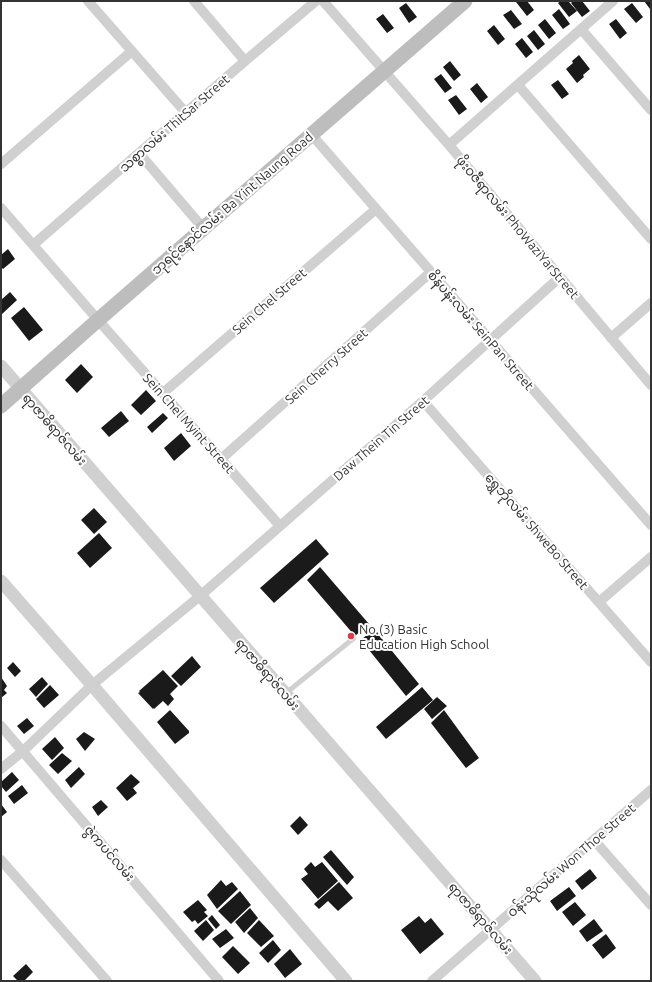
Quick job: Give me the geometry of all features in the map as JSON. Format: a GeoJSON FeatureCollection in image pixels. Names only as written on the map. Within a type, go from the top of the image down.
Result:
{"type":"FeatureCollection","features":[{"type":"Feature","properties":{"kind":"main road","name":"ဘုရင့်နောင်လမ်း Ba Yint Naung Road"},"geometry":{"type":"LineString","coordinates":[[1,406],[203,228],[465,1]]}},
{"type":"Feature","properties":{"kind":"street"},"geometry":{"type":"LineString","coordinates":[[88,1],[186,113]]}},
{"type":"Feature","properties":{"kind":"street"},"geometry":{"type":"LineString","coordinates":[[194,1],[246,61]]}},
{"type":"Feature","properties":{"kind":"street","name":"သစ္စာလမ်း ThitSar Street"},"geometry":{"type":"LineString","coordinates":[[33,245],[316,1]]}},
{"type":"Feature","properties":{"kind":"street","name":"ဖိုးဝဇီရာလမ်း PhoWaziYarStreet"},"geometry":{"type":"LineString","coordinates":[[323,1],[449,145],[651,385]]}},
{"type":"Feature","properties":{"kind":"street"},"geometry":{"type":"LineString","coordinates":[[449,145],[613,1]]}},
{"type":"Feature","properties":{"kind":"street"},"geometry":{"type":"LineString","coordinates":[[581,29],[651,110]]}},
{"type":"Feature","properties":{"kind":"street"},"geometry":{"type":"LineString","coordinates":[[1,164],[132,51]]}},
{"type":"Feature","properties":{"kind":"street"},"geometry":{"type":"LineString","coordinates":[[518,85],[651,239]]}},
{"type":"Feature","properties":{"kind":"street","name":"စိန်ပန်းလမ်း SeinPan Street"},"geometry":{"type":"LineString","coordinates":[[311,134],[651,525]]}},
{"type":"Feature","properties":{"kind":"street"},"geometry":{"type":"LineString","coordinates":[[139,153],[203,228]]}},
{"type":"Feature","properties":{"kind":"street","name":"Sein Chel Myint Street"},"geometry":{"type":"LineString","coordinates":[[1,208],[280,526]]}},
{"type":"Feature","properties":{"kind":"street","name":"Sein Chel Street"},"geometry":{"type":"LineString","coordinates":[[163,393],[376,209]]}},
{"type":"Feature","properties":{"kind":"street","name":"Sein Cherry Street"},"geometry":{"type":"LineString","coordinates":[[221,459],[431,272]]}},
{"type":"Feature","properties":{"kind":"street","name":"Daw Thein Tin Street"},"geometry":{"type":"LineString","coordinates":[[1,769],[23,751],[92,685],[200,596],[423,401],[560,277]]}},
{"type":"Feature","properties":{"kind":"street"},"geometry":{"type":"LineString","coordinates":[[611,338],[651,303]]}},
{"type":"Feature","properties":{"kind":"street","name":"ရာဇာဓိရာဇ်လမ်း"},"geometry":{"type":"LineString","coordinates":[[1,366],[535,981]]}},
{"type":"Feature","properties":{"kind":"street","name":"ရွှေဘိုလမ်း ShweBo Street"},"geometry":{"type":"LineString","coordinates":[[423,401],[651,662]]}},
{"type":"Feature","properties":{"kind":"street"},"geometry":{"type":"LineString","coordinates":[[599,602],[651,557]]}},
{"type":"Feature","properties":{"kind":"street"},"geometry":{"type":"LineString","coordinates":[[1,581],[346,981]]}},
{"type":"Feature","properties":{"kind":"street","name":"ဇွဲကပင်လမ်း"},"geometry":{"type":"LineString","coordinates":[[1,726],[219,981]]}},
{"type":"Feature","properties":{"kind":"street","name":"ဝန်းသိုလမ်း Won Thoe Street"},"geometry":{"type":"LineString","coordinates":[[432,981],[651,790]]}},
{"type":"Feature","properties":{"kind":"street"},"geometry":{"type":"LineString","coordinates":[[594,840],[651,905]]}},
{"type":"Feature","properties":{"kind":"street"},"geometry":{"type":"LineString","coordinates":[[1,860],[107,981]]}},
{"type":"Feature","properties":{"kind":"lane"},"geometry":{"type":"LineString","coordinates":[[285,693],[354,638]]}},
{"type":"Feature","properties":{"kind":"building"},"geometry":{"type":"Polygon","coordinates":[[[527,1],[534,10],[527,16],[516,2],[527,1]]]}},
{"type":"Feature","properties":{"kind":"building"},"geometry":{"type":"Polygon","coordinates":[[[561,1],[568,1],[577,11],[569,17],[558,3],[561,1]]]}},
{"type":"Feature","properties":{"kind":"building"},"geometry":{"type":"Polygon","coordinates":[[[573,1],[582,1],[590,11],[582,17],[571,3],[573,1]]]}},
{"type":"Feature","properties":{"kind":"building"},"geometry":{"type":"Polygon","coordinates":[[[644,1],[651,1],[650,9],[644,1]]]}},
{"type":"Feature","properties":{"kind":"building"},"geometry":{"type":"Polygon","coordinates":[[[406,3],[417,17],[409,23],[399,8],[406,3]]]}},
{"type":"Feature","properties":{"kind":"building"},"geometry":{"type":"Polygon","coordinates":[[[632,3],[643,17],[636,23],[624,9],[632,3]]]}},
{"type":"Feature","properties":{"kind":"building"},"geometry":{"type":"Polygon","coordinates":[[[559,9],[570,24],[563,29],[552,15],[559,9]]]}},
{"type":"Feature","properties":{"kind":"building"},"geometry":{"type":"Polygon","coordinates":[[[511,10],[522,24],[514,29],[503,15],[511,10]]]}},
{"type":"Feature","properties":{"kind":"building"},"geometry":{"type":"Polygon","coordinates":[[[383,14],[394,28],[387,33],[376,19],[383,14]]]}},
{"type":"Feature","properties":{"kind":"building"},"geometry":{"type":"Polygon","coordinates":[[[545,19],[556,33],[549,39],[538,25],[545,19]]]}},
{"type":"Feature","properties":{"kind":"building"},"geometry":{"type":"Polygon","coordinates":[[[616,19],[627,33],[620,39],[609,24],[616,19]]]}},
{"type":"Feature","properties":{"kind":"building"},"geometry":{"type":"Polygon","coordinates":[[[494,25],[505,39],[498,45],[487,31],[494,25]]]}},
{"type":"Feature","properties":{"kind":"building"},"geometry":{"type":"Polygon","coordinates":[[[534,30],[545,44],[538,50],[527,36],[534,30]]]}},
{"type":"Feature","properties":{"kind":"building"},"geometry":{"type":"Polygon","coordinates":[[[522,38],[533,52],[526,58],[515,44],[522,38]]]}},
{"type":"Feature","properties":{"kind":"building"},"geometry":{"type":"Polygon","coordinates":[[[579,55],[590,69],[577,83],[566,69],[579,55]]]}},
{"type":"Feature","properties":{"kind":"building"},"geometry":{"type":"Polygon","coordinates":[[[450,61],[461,75],[454,81],[443,67],[450,61]]]}},
{"type":"Feature","properties":{"kind":"building"},"geometry":{"type":"Polygon","coordinates":[[[441,74],[452,88],[445,93],[434,79],[441,74]]]}},
{"type":"Feature","properties":{"kind":"building"},"geometry":{"type":"Polygon","coordinates":[[[558,80],[569,94],[562,99],[551,85],[558,80]]]}},
{"type":"Feature","properties":{"kind":"building"},"geometry":{"type":"Polygon","coordinates":[[[477,83],[488,97],[481,103],[470,89],[477,83]]]}},
{"type":"Feature","properties":{"kind":"building"},"geometry":{"type":"Polygon","coordinates":[[[456,95],[467,109],[459,115],[448,100],[456,95]]]}},
{"type":"Feature","properties":{"kind":"building"},"geometry":{"type":"Polygon","coordinates":[[[8,249],[15,259],[3,269],[1,267],[1,255],[8,249]]]}},
{"type":"Feature","properties":{"kind":"building"},"geometry":{"type":"Polygon","coordinates":[[[10,292],[17,300],[1,315],[1,300],[10,292]]]}},
{"type":"Feature","properties":{"kind":"building"},"geometry":{"type":"Polygon","coordinates":[[[24,307],[43,330],[29,341],[11,318],[24,307]]]}},
{"type":"Feature","properties":{"kind":"building"},"geometry":{"type":"Polygon","coordinates":[[[81,364],[93,377],[77,393],[65,380],[81,364]]]}},
{"type":"Feature","properties":{"kind":"building"},"geometry":{"type":"Polygon","coordinates":[[[146,390],[156,401],[141,415],[131,405],[146,390]]]}},
{"type":"Feature","properties":{"kind":"building"},"geometry":{"type":"Polygon","coordinates":[[[121,411],[129,421],[109,437],[101,428],[121,411]]]}},
{"type":"Feature","properties":{"kind":"building"},"geometry":{"type":"Polygon","coordinates":[[[163,413],[168,418],[152,433],[147,427],[163,413]]]}},
{"type":"Feature","properties":{"kind":"building"},"geometry":{"type":"Polygon","coordinates":[[[181,433],[191,446],[174,461],[164,448],[181,433]]]}},
{"type":"Feature","properties":{"kind":"building"},"geometry":{"type":"Polygon","coordinates":[[[94,508],[107,522],[94,534],[81,520],[94,508]]]}},
{"type":"Feature","properties":{"kind":"building"},"geometry":{"type":"Polygon","coordinates":[[[99,533],[112,548],[90,568],[77,553],[99,533]]]}},
{"type":"Feature","properties":{"kind":"building"},"geometry":{"type":"Polygon","coordinates":[[[316,539],[329,554],[274,603],[260,588],[316,539]]]}},
{"type":"Feature","properties":{"kind":"building"},"geometry":{"type":"Polygon","coordinates":[[[320,567],[369,624],[355,636],[307,580],[320,567]]]}},
{"type":"Feature","properties":{"kind":"building"},"geometry":{"type":"Polygon","coordinates":[[[374,629],[419,684],[406,696],[361,640],[374,629]]]}},
{"type":"Feature","properties":{"kind":"building"},"geometry":{"type":"Polygon","coordinates":[[[192,656],[201,667],[181,686],[171,676],[192,656]]]}},
{"type":"Feature","properties":{"kind":"building"},"geometry":{"type":"Polygon","coordinates":[[[13,662],[21,671],[15,677],[7,668],[13,662]]]}},
{"type":"Feature","properties":{"kind":"building"},"geometry":{"type":"Polygon","coordinates":[[[163,670],[178,686],[170,694],[174,699],[168,706],[163,701],[153,709],[138,693],[163,670]]]}},
{"type":"Feature","properties":{"kind":"building"},"geometry":{"type":"Polygon","coordinates":[[[1,677],[7,686],[4,690],[7,693],[1,698],[1,677]]]}},
{"type":"Feature","properties":{"kind":"building"},"geometry":{"type":"Polygon","coordinates":[[[42,677],[48,684],[36,697],[29,689],[42,677]]]}},
{"type":"Feature","properties":{"kind":"building"},"geometry":{"type":"Polygon","coordinates":[[[50,685],[59,695],[44,708],[36,699],[50,685]]]}},
{"type":"Feature","properties":{"kind":"building"},"geometry":{"type":"Polygon","coordinates":[[[422,687],[433,700],[386,739],[376,727],[422,687]]]}},
{"type":"Feature","properties":{"kind":"building"},"geometry":{"type":"Polygon","coordinates":[[[437,697],[447,706],[432,719],[424,709],[437,697]]]}},
{"type":"Feature","properties":{"kind":"building"},"geometry":{"type":"Polygon","coordinates":[[[170,710],[189,731],[189,733],[175,744],[157,722],[170,710]]]}},
{"type":"Feature","properties":{"kind":"building"},"geometry":{"type":"Polygon","coordinates":[[[444,710],[479,758],[466,768],[431,723],[444,710]]]}},
{"type":"Feature","properties":{"kind":"building"},"geometry":{"type":"Polygon","coordinates":[[[27,718],[34,726],[24,734],[17,726],[27,718]]]}},
{"type":"Feature","properties":{"kind":"building"},"geometry":{"type":"Polygon","coordinates":[[[84,732],[95,739],[85,751],[76,739],[84,732]]]}},
{"type":"Feature","properties":{"kind":"building"},"geometry":{"type":"Polygon","coordinates":[[[55,737],[64,748],[52,760],[42,749],[55,737]]]}},
{"type":"Feature","properties":{"kind":"building"},"geometry":{"type":"Polygon","coordinates":[[[62,753],[72,761],[58,774],[49,765],[62,753]]]}},
{"type":"Feature","properties":{"kind":"building"},"geometry":{"type":"Polygon","coordinates":[[[79,767],[85,774],[71,788],[65,780],[79,767]]]}},
{"type":"Feature","properties":{"kind":"building"},"geometry":{"type":"Polygon","coordinates":[[[12,772],[19,780],[6,792],[1,786],[1,782],[12,772]]]}},
{"type":"Feature","properties":{"kind":"building"},"geometry":{"type":"Polygon","coordinates":[[[131,774],[140,782],[133,788],[137,793],[127,801],[116,788],[131,774]]]}},
{"type":"Feature","properties":{"kind":"building"},"geometry":{"type":"Polygon","coordinates":[[[22,785],[28,793],[14,804],[8,796],[22,785]]]}},
{"type":"Feature","properties":{"kind":"building"},"geometry":{"type":"Polygon","coordinates":[[[101,800],[108,807],[98,816],[92,807],[101,800]]]}},
{"type":"Feature","properties":{"kind":"building"},"geometry":{"type":"Polygon","coordinates":[[[1,804],[7,812],[1,817],[1,804]]]}},
{"type":"Feature","properties":{"kind":"building"},"geometry":{"type":"Polygon","coordinates":[[[300,816],[308,825],[298,835],[290,826],[300,816]]]}},
{"type":"Feature","properties":{"kind":"building"},"geometry":{"type":"Polygon","coordinates":[[[331,850],[354,877],[347,885],[323,857],[331,850]]]}},
{"type":"Feature","properties":{"kind":"building"},"geometry":{"type":"Polygon","coordinates":[[[311,862],[315,867],[322,862],[338,881],[318,899],[301,879],[308,874],[304,869],[311,862]]]}},
{"type":"Feature","properties":{"kind":"building"},"geometry":{"type":"Polygon","coordinates":[[[590,869],[597,878],[582,890],[575,881],[590,869]]]}},
{"type":"Feature","properties":{"kind":"building"},"geometry":{"type":"Polygon","coordinates":[[[221,880],[226,886],[232,882],[238,889],[217,909],[207,895],[221,880]]]}},
{"type":"Feature","properties":{"kind":"building"},"geometry":{"type":"Polygon","coordinates":[[[339,882],[353,898],[338,911],[328,901],[319,909],[314,904],[339,882]]]}},
{"type":"Feature","properties":{"kind":"building"},"geometry":{"type":"Polygon","coordinates":[[[569,887],[576,896],[557,911],[550,901],[569,887]]]}},
{"type":"Feature","properties":{"kind":"building"},"geometry":{"type":"Polygon","coordinates":[[[240,891],[251,905],[231,924],[218,911],[240,891]]]}},
{"type":"Feature","properties":{"kind":"building"},"geometry":{"type":"Polygon","coordinates":[[[198,900],[207,910],[204,912],[208,916],[198,924],[195,920],[192,922],[183,912],[198,900]]]}},
{"type":"Feature","properties":{"kind":"building"},"geometry":{"type":"Polygon","coordinates":[[[575,902],[586,915],[573,926],[562,912],[575,902]]]}},
{"type":"Feature","properties":{"kind":"building"},"geometry":{"type":"Polygon","coordinates":[[[250,908],[258,918],[244,933],[235,922],[250,908]]]}},
{"type":"Feature","properties":{"kind":"building"},"geometry":{"type":"Polygon","coordinates":[[[212,915],[220,925],[216,929],[208,919],[212,915]]]}},
{"type":"Feature","properties":{"kind":"building"},"geometry":{"type":"Polygon","coordinates":[[[419,916],[425,923],[431,918],[444,934],[420,954],[401,930],[419,916]]]}},
{"type":"Feature","properties":{"kind":"building"},"geometry":{"type":"Polygon","coordinates":[[[594,919],[603,931],[587,942],[579,931],[594,919]]]}},
{"type":"Feature","properties":{"kind":"building"},"geometry":{"type":"Polygon","coordinates":[[[206,920],[214,930],[203,941],[194,931],[206,920]]]}},
{"type":"Feature","properties":{"kind":"building"},"geometry":{"type":"Polygon","coordinates":[[[259,920],[274,936],[261,947],[247,933],[259,920]]]}},
{"type":"Feature","properties":{"kind":"building"},"geometry":{"type":"Polygon","coordinates":[[[226,929],[234,938],[220,948],[212,939],[226,929]]]}},
{"type":"Feature","properties":{"kind":"building"},"geometry":{"type":"Polygon","coordinates":[[[606,934],[616,948],[603,959],[592,945],[606,934]]]}},
{"type":"Feature","properties":{"kind":"building"},"geometry":{"type":"Polygon","coordinates":[[[273,940],[281,950],[268,963],[259,953],[273,940]]]}},
{"type":"Feature","properties":{"kind":"building"},"geometry":{"type":"Polygon","coordinates":[[[233,946],[250,963],[238,974],[222,957],[233,946]]]}},
{"type":"Feature","properties":{"kind":"building"},"geometry":{"type":"Polygon","coordinates":[[[290,949],[302,964],[285,978],[274,964],[290,949]]]}},
{"type":"Feature","properties":{"kind":"building"},"geometry":{"type":"Polygon","coordinates":[[[26,964],[33,972],[24,981],[18,981],[13,976],[26,964]]]}},
{"type":"Feature","properties":{"kind":"place","name":"No.(3) Basic Education High School"},"geometry":{"type":"Point","coordinates":[351,636]}}]}
